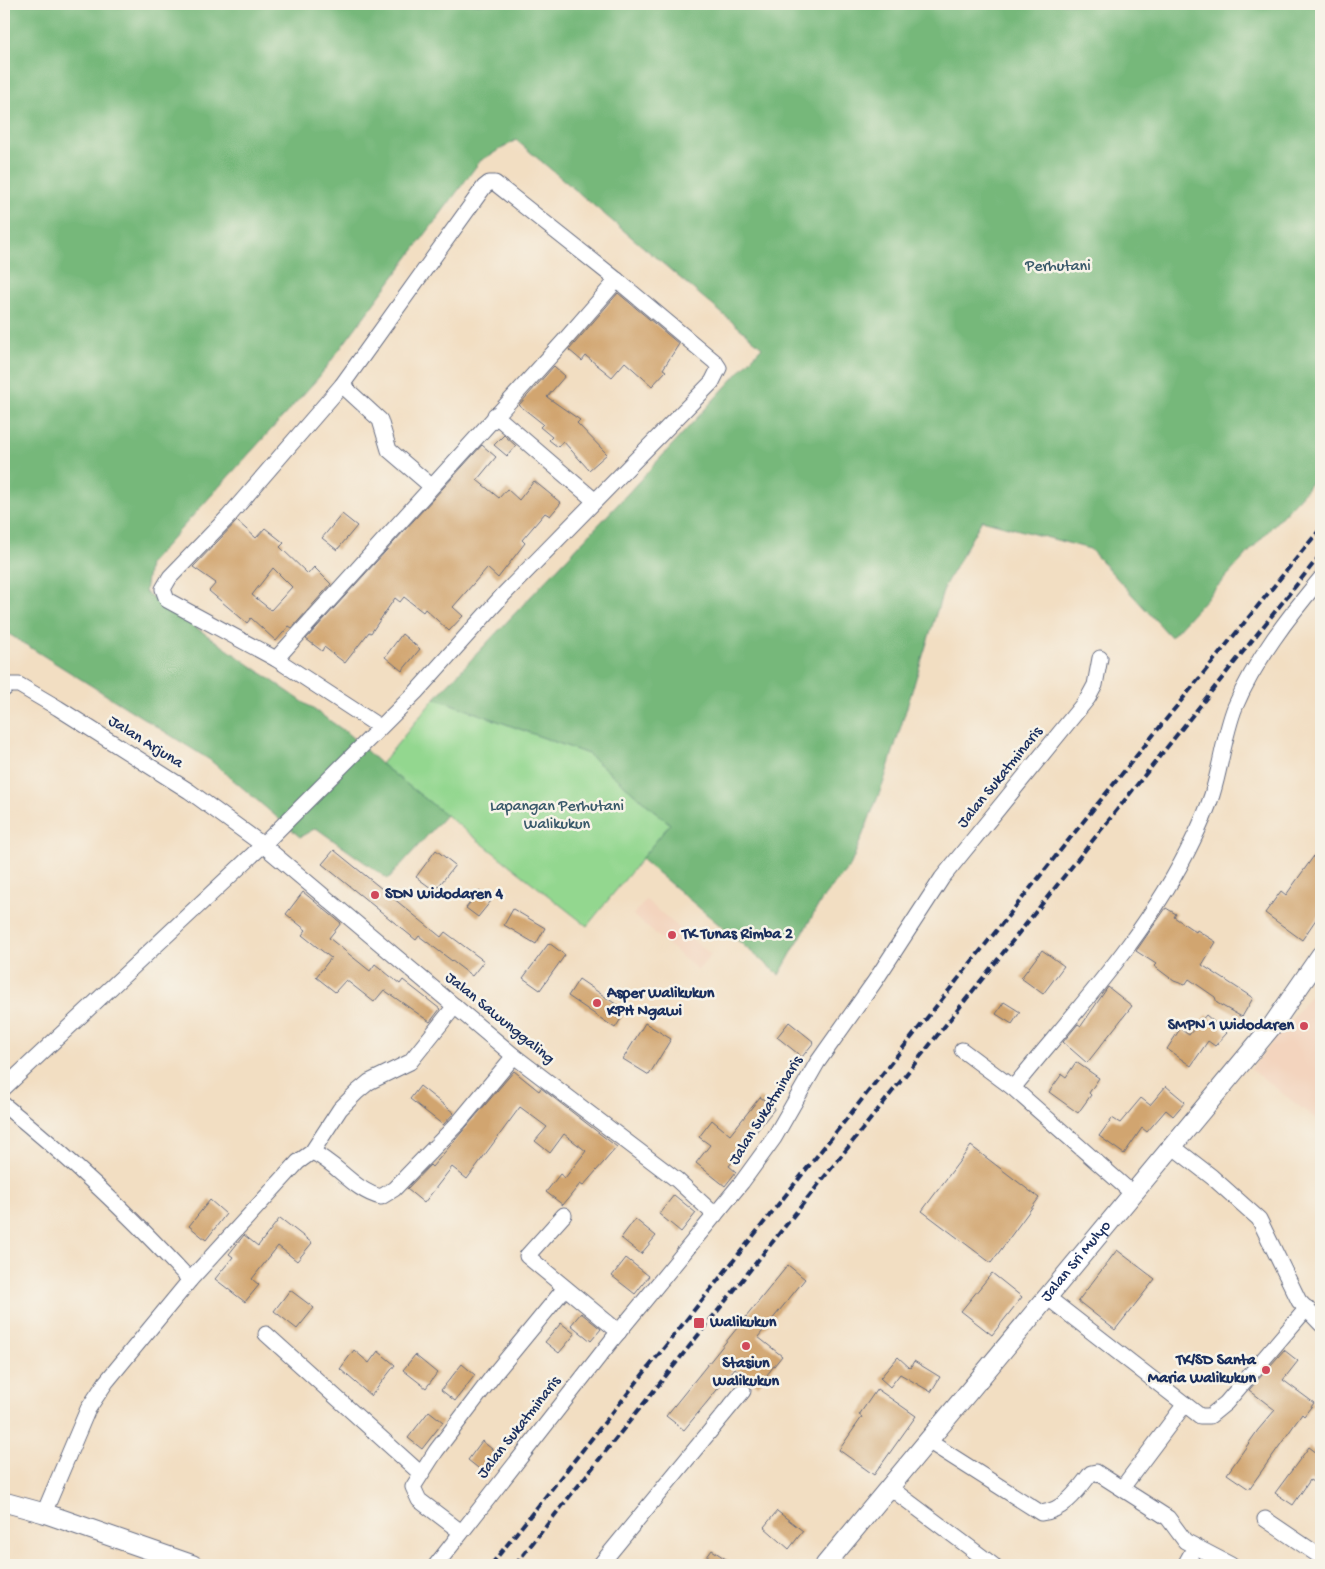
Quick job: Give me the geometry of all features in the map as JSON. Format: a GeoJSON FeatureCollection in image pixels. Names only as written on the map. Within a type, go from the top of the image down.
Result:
{"type":"FeatureCollection","features":[{"type":"Feature","properties":{"kind":"main road","name":"Jalan Sri Mulyo"},"geometry":{"type":"LineString","coordinates":[[824,1565],[1272,1026],[1321,954]]}},
{"type":"Feature","properties":{"kind":"main road"},"geometry":{"type":"LineString","coordinates":[[4,1502],[44,1513],[193,1565]]}},
{"type":"Feature","properties":{"kind":"street"},"geometry":{"type":"LineString","coordinates":[[4,1088],[264,845],[416,692],[504,594],[594,500],[712,382],[719,368],[715,362],[503,187],[489,183],[484,187],[342,385],[228,517],[170,577],[162,589],[167,600],[276,659],[380,727]]}},
{"type":"Feature","properties":{"kind":"street"},"geometry":{"type":"LineString","coordinates":[[276,659],[617,280]]}},
{"type":"Feature","properties":{"kind":"street"},"geometry":{"type":"LineString","coordinates":[[342,385],[380,420],[389,450],[431,486]]}},
{"type":"Feature","properties":{"kind":"street"},"geometry":{"type":"LineString","coordinates":[[496,415],[594,500]]}},
{"type":"Feature","properties":{"kind":"street"},"geometry":{"type":"LineString","coordinates":[[1013,1088],[1138,935],[1164,894],[1193,840],[1211,795],[1227,732],[1246,684],[1298,605],[1321,578]]}},
{"type":"Feature","properties":{"kind":"street","name":"Jalan Sukatminaris"},"geometry":{"type":"LineString","coordinates":[[436,1565],[619,1332],[715,1215],[774,1138],[817,1063],[875,981],[942,878],[1088,698],[1095,685],[1100,658]]}},
{"type":"Feature","properties":{"kind":"street","name":"Jalan Arjuna"},"geometry":{"type":"LineString","coordinates":[[4,689],[9,685],[19,685],[58,708],[189,791],[264,845]]}},
{"type":"Feature","properties":{"kind":"street","name":"Jalan Sawunggaling"},"geometry":{"type":"LineString","coordinates":[[264,845],[514,1056],[677,1180],[715,1215]]}},
{"type":"Feature","properties":{"kind":"street"},"geometry":{"type":"LineString","coordinates":[[44,1513],[88,1409],[106,1382],[190,1280],[298,1162],[312,1152],[340,1109],[356,1092],[369,1082],[410,1062],[455,1006]]}},
{"type":"Feature","properties":{"kind":"street"},"geometry":{"type":"LineString","coordinates":[[962,1050],[1013,1088],[1132,1193]]}},
{"type":"Feature","properties":{"kind":"street"},"geometry":{"type":"LineString","coordinates":[[312,1152],[324,1158],[370,1194],[381,1197],[394,1189],[459,1122],[514,1056]]}},
{"type":"Feature","properties":{"kind":"street"},"geometry":{"type":"LineString","coordinates":[[4,1105],[39,1133],[147,1233],[190,1280]]}},
{"type":"Feature","properties":{"kind":"street"},"geometry":{"type":"LineString","coordinates":[[1172,1146],[1212,1177],[1259,1219],[1269,1235],[1293,1289],[1306,1308],[1321,1324]]}},
{"type":"Feature","properties":{"kind":"street"},"geometry":{"type":"LineString","coordinates":[[564,1215],[527,1256],[619,1332]]}},
{"type":"Feature","properties":{"kind":"street"},"geometry":{"type":"LineString","coordinates":[[461,1532],[419,1500],[414,1493],[413,1487],[420,1473],[496,1372],[564,1288]]}},
{"type":"Feature","properties":{"kind":"street"},"geometry":{"type":"LineString","coordinates":[[1047,1297],[1200,1416],[1210,1416],[1226,1403],[1306,1308]]}},
{"type":"Feature","properties":{"kind":"street"},"geometry":{"type":"LineString","coordinates":[[266,1334],[420,1473]]}},
{"type":"Feature","properties":{"kind":"street"},"geometry":{"type":"LineString","coordinates":[[600,1565],[743,1391]]}},
{"type":"Feature","properties":{"kind":"street"},"geometry":{"type":"LineString","coordinates":[[1122,1488],[1185,1404]]}},
{"type":"Feature","properties":{"kind":"street"},"geometry":{"type":"LineString","coordinates":[[928,1441],[1041,1513],[1048,1513],[1063,1504],[1091,1473],[1096,1472],[1168,1518],[1185,1541],[1194,1548],[1231,1565]]}},
{"type":"Feature","properties":{"kind":"street"},"geometry":{"type":"LineString","coordinates":[[889,1487],[993,1565]]}},
{"type":"Feature","properties":{"kind":"street"},"geometry":{"type":"LineString","coordinates":[[1265,1519],[1321,1557]]}},
{"type":"Feature","properties":{"kind":"street"},"geometry":{"type":"LineString","coordinates":[[1185,1565],[1194,1548]]}},
{"type":"Feature","properties":{"kind":"shaded area","name":"TK Tunas Rimba 2"},"geometry":{"type":"Polygon","coordinates":[[[646,900],[711,955],[698,970],[633,915],[646,900]]]}},
{"type":"Feature","properties":{"kind":"shaded area","name":"SMPN 1 Widodaren"},"geometry":{"type":"Polygon","coordinates":[[[1321,982],[1321,1123],[1251,1069],[1321,982]]]}},
{"type":"Feature","properties":{"kind":"green space","name":"Perhutani"},"geometry":{"type":"Polygon","coordinates":[[[4,4],[1321,4],[1321,470],[1304,492],[1171,637],[1090,549],[982,520],[945,585],[883,784],[851,864],[822,899],[779,975],[641,859],[670,824],[588,754],[435,698],[619,503],[762,347],[516,140],[480,161],[319,377],[149,564],[145,592],[346,732],[381,764],[446,815],[388,879],[316,828],[300,837],[210,760],[4,631],[4,4]]]}},
{"type":"Feature","properties":{"kind":"green space","name":"Lapangan Perhutani Walikukun"},"geometry":{"type":"Polygon","coordinates":[[[435,698],[588,754],[670,824],[587,926],[381,764],[435,698]]]}},
{"type":"Feature","properties":{"kind":"building"},"geometry":{"type":"Polygon","coordinates":[[[618,293],[679,344],[663,369],[666,371],[652,386],[625,362],[612,377],[586,356],[582,361],[569,350],[618,293]]]}},
{"type":"Feature","properties":{"kind":"building"},"geometry":{"type":"Polygon","coordinates":[[[554,366],[565,376],[547,397],[580,420],[577,423],[607,454],[589,470],[563,441],[558,447],[549,440],[552,437],[540,427],[543,424],[519,405],[554,366]]]}},
{"type":"Feature","properties":{"kind":"building"},"geometry":{"type":"Polygon","coordinates":[[[504,435],[516,446],[507,456],[494,445],[504,435]]]}},
{"type":"Feature","properties":{"kind":"building"},"geometry":{"type":"Polygon","coordinates":[[[482,445],[496,457],[477,480],[499,498],[507,489],[519,500],[534,481],[561,503],[550,516],[545,513],[522,540],[525,543],[498,578],[487,568],[453,607],[463,616],[449,631],[425,609],[423,612],[404,597],[400,602],[395,598],[371,633],[369,632],[345,663],[324,647],[322,651],[306,639],[482,445]]]}},
{"type":"Feature","properties":{"kind":"building"},"geometry":{"type":"Polygon","coordinates":[[[342,514],[357,526],[337,550],[322,538],[342,514]]]}},
{"type":"Feature","properties":{"kind":"building"},"geometry":{"type":"Polygon","coordinates":[[[237,521],[256,538],[265,528],[284,543],[280,547],[308,574],[314,567],[331,584],[292,628],[289,626],[276,641],[251,618],[247,623],[209,591],[216,583],[193,567],[237,521]],[[273,568],[252,595],[271,610],[292,587],[273,568]]]}},
{"type":"Feature","properties":{"kind":"building"},"geometry":{"type":"Polygon","coordinates":[[[402,634],[420,649],[402,671],[385,657],[402,634]]]}},
{"type":"Feature","properties":{"kind":"building"},"geometry":{"type":"Polygon","coordinates":[[[1321,846],[1321,912],[1302,940],[1265,913],[1281,891],[1286,895],[1321,846]]]}},
{"type":"Feature","properties":{"kind":"building","name":"SDN Widodaren 4"},"geometry":{"type":"Polygon","coordinates":[[[334,850],[441,937],[445,932],[484,961],[472,976],[419,936],[416,940],[322,864],[334,850]]]}},
{"type":"Feature","properties":{"kind":"building"},"geometry":{"type":"Polygon","coordinates":[[[436,850],[455,865],[435,891],[416,877],[436,850]]]}},
{"type":"Feature","properties":{"kind":"building"},"geometry":{"type":"Polygon","coordinates":[[[479,891],[491,901],[478,917],[466,908],[479,891]]]}},
{"type":"Feature","properties":{"kind":"building"},"geometry":{"type":"Polygon","coordinates":[[[303,892],[341,923],[329,938],[370,971],[375,964],[400,984],[403,980],[440,1009],[430,1022],[384,990],[374,1002],[346,980],[335,992],[316,977],[331,958],[302,935],[306,930],[286,914],[303,892]]]}},
{"type":"Feature","properties":{"kind":"building"},"geometry":{"type":"Polygon","coordinates":[[[1166,908],[1176,914],[1174,917],[1196,932],[1197,930],[1216,942],[1202,965],[1253,998],[1242,1017],[1217,1003],[1215,997],[1189,979],[1185,985],[1174,981],[1154,966],[1156,964],[1136,951],[1166,908]]]}},
{"type":"Feature","properties":{"kind":"building"},"geometry":{"type":"Polygon","coordinates":[[[513,909],[545,928],[536,944],[504,925],[513,909]]]}},
{"type":"Feature","properties":{"kind":"building"},"geometry":{"type":"Polygon","coordinates":[[[549,943],[565,955],[540,990],[523,978],[549,943]]]}},
{"type":"Feature","properties":{"kind":"building"},"geometry":{"type":"Polygon","coordinates":[[[1042,950],[1064,966],[1043,994],[1021,978],[1042,950]]]}},
{"type":"Feature","properties":{"kind":"building","name":"Asper Walikukun KPH Ngawi"},"geometry":{"type":"Polygon","coordinates":[[[579,979],[626,1011],[615,1028],[568,996],[579,979]]]}},
{"type":"Feature","properties":{"kind":"building"},"geometry":{"type":"Polygon","coordinates":[[[1108,987],[1132,1006],[1087,1063],[1063,1042],[1078,1024],[1081,1026],[1108,987]]]}},
{"type":"Feature","properties":{"kind":"building"},"geometry":{"type":"Polygon","coordinates":[[[1004,1002],[1020,1012],[1012,1024],[996,1014],[1004,1002]]]}},
{"type":"Feature","properties":{"kind":"building"},"geometry":{"type":"Polygon","coordinates":[[[1206,1015],[1227,1033],[1215,1046],[1208,1041],[1191,1066],[1167,1049],[1180,1029],[1189,1035],[1206,1015]]]}},
{"type":"Feature","properties":{"kind":"building"},"geometry":{"type":"Polygon","coordinates":[[[789,1022],[814,1042],[802,1057],[777,1037],[789,1022]]]}},
{"type":"Feature","properties":{"kind":"building"},"geometry":{"type":"Polygon","coordinates":[[[645,1023],[671,1039],[649,1075],[623,1059],[645,1023]]]}},
{"type":"Feature","properties":{"kind":"building"},"geometry":{"type":"Polygon","coordinates":[[[1076,1062],[1099,1078],[1089,1093],[1091,1095],[1078,1113],[1049,1092],[1062,1074],[1066,1077],[1076,1062]]]}},
{"type":"Feature","properties":{"kind":"building"},"geometry":{"type":"Polygon","coordinates":[[[514,1071],[539,1091],[541,1088],[617,1147],[583,1186],[580,1184],[563,1205],[546,1192],[560,1174],[565,1178],[586,1151],[564,1134],[550,1153],[535,1141],[547,1127],[520,1107],[467,1179],[452,1167],[424,1203],[407,1189],[430,1165],[432,1167],[514,1071]]]}},
{"type":"Feature","properties":{"kind":"building"},"geometry":{"type":"Polygon","coordinates":[[[420,1086],[454,1113],[443,1125],[410,1099],[420,1086]]]}},
{"type":"Feature","properties":{"kind":"building"},"geometry":{"type":"Polygon","coordinates":[[[1166,1086],[1185,1102],[1173,1116],[1166,1110],[1147,1132],[1142,1128],[1124,1154],[1099,1136],[1112,1118],[1120,1123],[1141,1098],[1150,1105],[1166,1086]]]}},
{"type":"Feature","properties":{"kind":"building"},"geometry":{"type":"Polygon","coordinates":[[[760,1097],[775,1108],[729,1166],[736,1172],[725,1186],[696,1163],[710,1145],[699,1137],[712,1120],[730,1135],[760,1097]]]}},
{"type":"Feature","properties":{"kind":"building"},"geometry":{"type":"Polygon","coordinates":[[[971,1146],[1039,1198],[991,1263],[922,1211],[971,1146]]]}},
{"type":"Feature","properties":{"kind":"building"},"geometry":{"type":"Polygon","coordinates":[[[674,1195],[696,1213],[681,1232],[659,1214],[674,1195]]]}},
{"type":"Feature","properties":{"kind":"building"},"geometry":{"type":"Polygon","coordinates":[[[210,1200],[226,1214],[206,1240],[189,1226],[210,1200]]]}},
{"type":"Feature","properties":{"kind":"building"},"geometry":{"type":"Polygon","coordinates":[[[280,1218],[312,1243],[297,1261],[278,1246],[252,1279],[259,1285],[245,1302],[215,1279],[233,1257],[229,1254],[244,1235],[258,1246],[280,1218]]]}},
{"type":"Feature","properties":{"kind":"building"},"geometry":{"type":"Polygon","coordinates":[[[635,1219],[656,1236],[641,1254],[621,1238],[635,1219]]]}},
{"type":"Feature","properties":{"kind":"building"},"geometry":{"type":"Polygon","coordinates":[[[1117,1250],[1155,1279],[1115,1330],[1078,1301],[1117,1250]]]}},
{"type":"Feature","properties":{"kind":"building"},"geometry":{"type":"Polygon","coordinates":[[[626,1258],[649,1276],[635,1294],[612,1276],[626,1258]]]}},
{"type":"Feature","properties":{"kind":"building","name":"Stasiun Walikukun"},"geometry":{"type":"Polygon","coordinates":[[[788,1265],[805,1279],[758,1337],[782,1356],[758,1386],[735,1368],[684,1430],[666,1416],[788,1265]]]}},
{"type":"Feature","properties":{"kind":"building"},"geometry":{"type":"Polygon","coordinates":[[[992,1273],[1022,1297],[992,1335],[961,1311],[992,1273]]]}},
{"type":"Feature","properties":{"kind":"building"},"geometry":{"type":"Polygon","coordinates":[[[290,1290],[314,1308],[297,1329],[274,1311],[290,1290]]]}},
{"type":"Feature","properties":{"kind":"building"},"geometry":{"type":"Polygon","coordinates":[[[581,1313],[601,1329],[591,1341],[571,1325],[581,1313]]]}},
{"type":"Feature","properties":{"kind":"building"},"geometry":{"type":"Polygon","coordinates":[[[561,1323],[575,1334],[559,1353],[545,1342],[561,1323]]]}},
{"type":"Feature","properties":{"kind":"building"},"geometry":{"type":"Polygon","coordinates":[[[354,1350],[369,1363],[378,1351],[395,1365],[371,1396],[340,1369],[354,1350]]]}},
{"type":"Feature","properties":{"kind":"building"},"geometry":{"type":"Polygon","coordinates":[[[1284,1350],[1298,1361],[1283,1380],[1314,1403],[1304,1416],[1302,1414],[1249,1489],[1227,1474],[1258,1430],[1275,1410],[1249,1390],[1284,1350]]]}},
{"type":"Feature","properties":{"kind":"building"},"geometry":{"type":"Polygon","coordinates":[[[415,1355],[437,1373],[426,1388],[403,1370],[415,1355]]]}},
{"type":"Feature","properties":{"kind":"building"},"geometry":{"type":"Polygon","coordinates":[[[898,1357],[910,1368],[914,1361],[940,1377],[931,1392],[900,1374],[890,1387],[880,1378],[898,1357]]]}},
{"type":"Feature","properties":{"kind":"building"},"geometry":{"type":"Polygon","coordinates":[[[462,1364],[475,1375],[455,1401],[441,1390],[462,1364]]]}},
{"type":"Feature","properties":{"kind":"building"},"geometry":{"type":"Polygon","coordinates":[[[877,1389],[916,1416],[874,1475],[839,1450],[862,1417],[859,1415],[877,1389]]]}},
{"type":"Feature","properties":{"kind":"building"},"geometry":{"type":"Polygon","coordinates":[[[429,1411],[443,1422],[422,1449],[408,1438],[429,1411]]]}},
{"type":"Feature","properties":{"kind":"building"},"geometry":{"type":"Polygon","coordinates":[[[482,1441],[502,1457],[487,1475],[468,1460],[482,1441]]]}},
{"type":"Feature","properties":{"kind":"building"},"geometry":{"type":"Polygon","coordinates":[[[1309,1447],[1321,1456],[1321,1487],[1310,1480],[1293,1505],[1275,1493],[1309,1447]]]}},
{"type":"Feature","properties":{"kind":"building"},"geometry":{"type":"Polygon","coordinates":[[[777,1511],[803,1531],[789,1549],[764,1527],[777,1511]]]}},
{"type":"Feature","properties":{"kind":"building"},"geometry":{"type":"Polygon","coordinates":[[[712,1550],[735,1565],[701,1565],[712,1550]]]}},
{"type":"Feature","properties":{"kind":"railway"},"geometry":{"type":"LineString","coordinates":[[491,1565],[1091,812],[1321,528]]}},
{"type":"Feature","properties":{"kind":"railway"},"geometry":{"type":"LineString","coordinates":[[515,1565],[1321,554]]}},
{"type":"Feature","properties":{"kind":"place","name":"SDN Widodaren 4"},"geometry":{"type":"Point","coordinates":[375,895]}},
{"type":"Feature","properties":{"kind":"place","name":"TK Tunas Rimba 2"},"geometry":{"type":"Point","coordinates":[672,935]}},
{"type":"Feature","properties":{"kind":"place","name":"Asper Walikukun KPH Ngawi"},"geometry":{"type":"Point","coordinates":[597,1003]}},
{"type":"Feature","properties":{"kind":"place","name":"SMPN 1 Widodaren"},"geometry":{"type":"Point","coordinates":[1304,1026]}},
{"type":"Feature","properties":{"kind":"place","name":"Walikukun"},"geometry":{"type":"Point","coordinates":[699,1323]}},
{"type":"Feature","properties":{"kind":"place","name":"Stasiun Walikukun"},"geometry":{"type":"Point","coordinates":[746,1346]}},
{"type":"Feature","properties":{"kind":"place","name":"TK/SD Santa Maria Walikukun"},"geometry":{"type":"Point","coordinates":[1266,1370]}}]}
